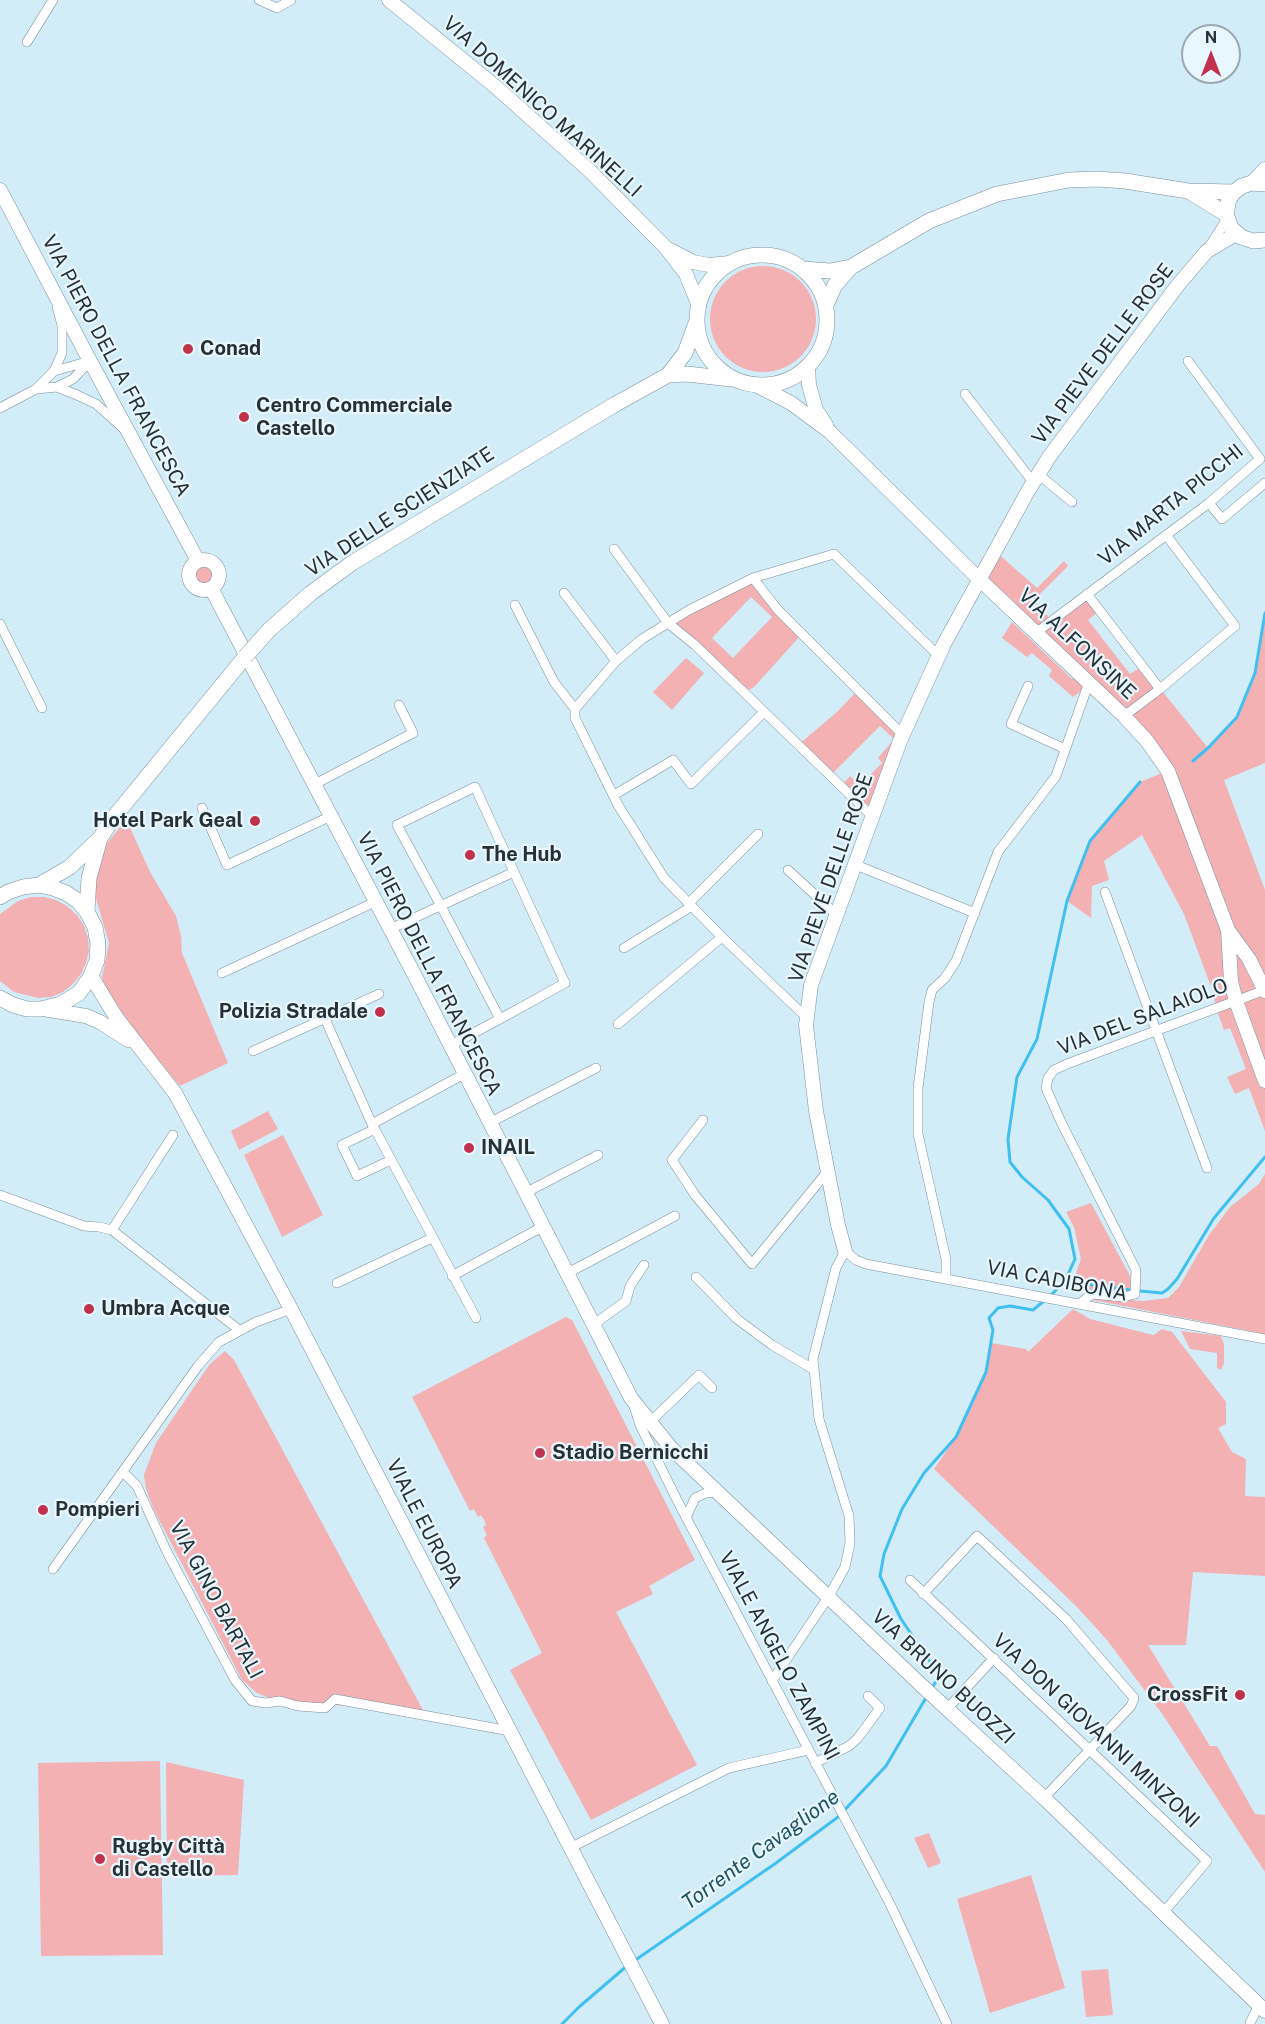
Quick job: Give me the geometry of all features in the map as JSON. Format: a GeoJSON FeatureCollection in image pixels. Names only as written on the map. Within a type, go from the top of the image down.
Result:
{"type":"FeatureCollection","features":[{"type":"Feature","properties":{"kind":"main road","name":"VIA DOMENICO MARINELLI"},"geometry":{"type":"LineString","coordinates":[[389,0],[496,87],[590,171],[666,248]]}},
{"type":"Feature","properties":{"kind":"main road"},"geometry":{"type":"LineString","coordinates":[[1227,216],[1229,199],[1234,192],[1242,186],[1259,184],[1265,169]]}},
{"type":"Feature","properties":{"kind":"main road"},"geometry":{"type":"LineString","coordinates":[[666,248],[686,274],[698,311],[700,337],[706,352],[717,366],[747,382],[773,383],[788,379],[808,366],[826,333],[826,305],[835,285],[852,267],[929,221],[997,194],[1069,180],[1125,180],[1188,191],[1234,192]]}},
{"type":"Feature","properties":{"kind":"main road","name":"VIA PIERO DELLA FRANCESCA"},"geometry":{"type":"LineString","coordinates":[[0,190],[198,561],[210,561],[218,570],[218,582],[211,588],[332,816],[610,1358]]}},
{"type":"Feature","properties":{"kind":"main road"},"geometry":{"type":"LineString","coordinates":[[1188,191],[1227,216],[1236,234],[1253,241],[1265,240]]}},
{"type":"Feature","properties":{"kind":"main road","name":"VIA PIEVE DELLE ROSE"},"geometry":{"type":"LineString","coordinates":[[845,1251],[816,1111],[809,1058],[807,1018],[811,985],[903,735],[939,656],[1036,478],[1178,285],[1207,251],[1236,234]]}},
{"type":"Feature","properties":{"kind":"main road"},"geometry":{"type":"LineString","coordinates":[[666,248],[693,262],[708,265],[730,263],[752,256],[767,255],[784,258],[803,269],[817,285],[826,305]]}},
{"type":"Feature","properties":{"kind":"main road"},"geometry":{"type":"LineString","coordinates":[[698,311],[707,285],[730,263]]}},
{"type":"Feature","properties":{"kind":"main road"},"geometry":{"type":"LineString","coordinates":[[803,269],[830,271],[852,267]]}},
{"type":"Feature","properties":{"kind":"main road","name":"VIA DELLE SCIENZIATE"},"geometry":{"type":"LineString","coordinates":[[39,885],[70,867],[100,838],[114,817],[216,690],[269,630],[311,593],[352,563],[614,405],[668,375],[685,353],[698,311]]}},
{"type":"Feature","properties":{"kind":"main road","name":"VIA ALFONSINE"},"geometry":{"type":"LineString","coordinates":[[808,366],[809,385],[816,410],[830,432]]}},
{"type":"Feature","properties":{"kind":"main road","name":"VIA DELLE SCIENZIATE"},"geometry":{"type":"LineString","coordinates":[[668,375],[687,374],[747,382]]}},
{"type":"Feature","properties":{"kind":"main road","name":"VIA ALFONSINE"},"geometry":{"type":"LineString","coordinates":[[747,382],[791,403],[830,432],[979,579],[1124,716],[1147,741],[1168,771],[1228,930],[1249,959],[1265,991]]}},
{"type":"Feature","properties":{"kind":"main road"},"geometry":{"type":"LineString","coordinates":[[198,561],[190,569],[191,583],[201,590],[211,588]]}},
{"type":"Feature","properties":{"kind":"main road","name":"VIA DELLE SCIENZIATE"},"geometry":{"type":"LineString","coordinates":[[87,912],[89,878],[100,838]]}},
{"type":"Feature","properties":{"kind":"main road"},"geometry":{"type":"LineString","coordinates":[[0,897],[23,887],[39,885],[66,893],[87,912],[95,927],[98,944],[97,960],[92,976],[79,993],[62,1004],[41,1009],[27,1009],[4,1004]]}},
{"type":"Feature","properties":{"kind":"main road","name":"VIA ALFONSINE"},"geometry":{"type":"LineString","coordinates":[[1228,930],[1231,981],[1265,1081]]}},
{"type":"Feature","properties":{"kind":"main road","name":"VIALE EUROPA"},"geometry":{"type":"LineString","coordinates":[[92,976],[112,1013],[175,1093],[291,1309],[662,2024]]}},
{"type":"Feature","properties":{"kind":"main road","name":"VIALE EUROPA"},"geometry":{"type":"LineString","coordinates":[[41,1009],[75,1014],[95,1020],[140,1048]]}},
{"type":"Feature","properties":{"kind":"main road","name":"VIA BRUNO BUOZZI"},"geometry":{"type":"LineString","coordinates":[[610,1358],[631,1398],[671,1448],[942,1705],[1044,1798],[1261,2007]]}},
{"type":"Feature","properties":{"kind":"street"},"geometry":{"type":"LineString","coordinates":[[27,42],[53,0]]}},
{"type":"Feature","properties":{"kind":"street"},"geometry":{"type":"LineString","coordinates":[[259,0],[277,8],[291,0]]}},
{"type":"Feature","properties":{"kind":"street","name":"VIA PIEVE DELLE ROSE"},"geometry":{"type":"LineString","coordinates":[[1207,251],[1227,216]]}},
{"type":"Feature","properties":{"kind":"street"},"geometry":{"type":"LineString","coordinates":[[0,408],[36,388],[54,371],[62,353],[62,325],[53,291]]}},
{"type":"Feature","properties":{"kind":"street"},"geometry":{"type":"LineString","coordinates":[[54,371],[90,361]]}},
{"type":"Feature","properties":{"kind":"street"},"geometry":{"type":"LineString","coordinates":[[36,388],[57,387],[73,379],[90,361]]}},
{"type":"Feature","properties":{"kind":"street","name":"VIA MARTA PICCHI"},"geometry":{"type":"LineString","coordinates":[[1037,632],[1263,462],[1188,361]]}},
{"type":"Feature","properties":{"kind":"street"},"geometry":{"type":"LineString","coordinates":[[57,387],[96,404],[129,432]]}},
{"type":"Feature","properties":{"kind":"street","name":"VIA PIEVE DELLE ROSE"},"geometry":{"type":"LineString","coordinates":[[965,394],[1036,478]]}},
{"type":"Feature","properties":{"kind":"street"},"geometry":{"type":"LineString","coordinates":[[1036,478],[1072,502]]}},
{"type":"Feature","properties":{"kind":"street"},"geometry":{"type":"LineString","coordinates":[[1209,503],[1222,519],[1265,483]]}},
{"type":"Feature","properties":{"kind":"street"},"geometry":{"type":"LineString","coordinates":[[1124,716],[1235,626],[1166,535]]}},
{"type":"Feature","properties":{"kind":"street"},"geometry":{"type":"LineString","coordinates":[[614,549],[668,623],[695,645],[873,817]]}},
{"type":"Feature","properties":{"kind":"street"},"geometry":{"type":"LineString","coordinates":[[575,709],[616,661],[642,639],[689,610],[753,579],[834,554],[939,656]]}},
{"type":"Feature","properties":{"kind":"street"},"geometry":{"type":"LineString","coordinates":[[753,579],[778,610],[903,735]]}},
{"type":"Feature","properties":{"kind":"street"},"geometry":{"type":"LineString","coordinates":[[564,593],[616,661]]}},
{"type":"Feature","properties":{"kind":"street"},"geometry":{"type":"LineString","coordinates":[[1087,594],[1160,689]]}},
{"type":"Feature","properties":{"kind":"street"},"geometry":{"type":"LineString","coordinates":[[515,605],[554,682],[575,709],[575,718],[614,795],[664,878],[807,1018]]}},
{"type":"Feature","properties":{"kind":"street"},"geometry":{"type":"LineString","coordinates":[[0,624],[42,708]]}},
{"type":"Feature","properties":{"kind":"street"},"geometry":{"type":"LineString","coordinates":[[946,1279],[946,1259],[918,1134],[918,1088],[929,1002],[932,990],[945,978],[956,961],[998,852],[1056,776],[1089,682]]}},
{"type":"Feature","properties":{"kind":"street"},"geometry":{"type":"LineString","coordinates":[[1028,686],[1011,724],[1065,749]]}},
{"type":"Feature","properties":{"kind":"street"},"geometry":{"type":"LineString","coordinates":[[315,784],[413,733],[399,705]]}},
{"type":"Feature","properties":{"kind":"street"},"geometry":{"type":"LineString","coordinates":[[614,795],[673,760],[692,784],[764,712]]}},
{"type":"Feature","properties":{"kind":"street"},"geometry":{"type":"LineString","coordinates":[[449,1046],[500,1019],[565,983],[475,787],[397,825],[500,1019]]}},
{"type":"Feature","properties":{"kind":"street"},"geometry":{"type":"LineString","coordinates":[[202,808],[227,865],[332,816]]}},
{"type":"Feature","properties":{"kind":"street"},"geometry":{"type":"LineString","coordinates":[[624,948],[690,904],[758,834]]}},
{"type":"Feature","properties":{"kind":"street"},"geometry":{"type":"LineString","coordinates":[[856,865],[975,913]]}},
{"type":"Feature","properties":{"kind":"street"},"geometry":{"type":"LineString","coordinates":[[788,870],[837,915]]}},
{"type":"Feature","properties":{"kind":"street"},"geometry":{"type":"LineString","coordinates":[[390,929],[514,872]]}},
{"type":"Feature","properties":{"kind":"street"},"geometry":{"type":"LineString","coordinates":[[1105,892],[1207,1168]]}},
{"type":"Feature","properties":{"kind":"street"},"geometry":{"type":"LineString","coordinates":[[222,973],[375,902]]}},
{"type":"Feature","properties":{"kind":"street"},"geometry":{"type":"LineString","coordinates":[[618,1024],[722,937]]}},
{"type":"Feature","properties":{"kind":"street","name":"VIA DEL SALAIOLO"},"geometry":{"type":"LineString","coordinates":[[1079,1304],[1092,1294],[1124,1297],[1135,1294],[1136,1270],[1133,1260],[1087,1175],[1046,1088],[1048,1078],[1054,1070],[1067,1064],[1265,991]]}},
{"type":"Feature","properties":{"kind":"street"},"geometry":{"type":"LineString","coordinates":[[253,1051],[379,994]]}},
{"type":"Feature","properties":{"kind":"street"},"geometry":{"type":"LineString","coordinates":[[325,1018],[373,1127],[476,1318]]}},
{"type":"Feature","properties":{"kind":"street"},"geometry":{"type":"LineString","coordinates":[[489,1123],[596,1068]]}},
{"type":"Feature","properties":{"kind":"street"},"geometry":{"type":"LineString","coordinates":[[391,1160],[357,1176],[342,1145],[464,1074]]}},
{"type":"Feature","properties":{"kind":"street"},"geometry":{"type":"LineString","coordinates":[[703,1120],[672,1160],[695,1195],[752,1264],[827,1172]]}},
{"type":"Feature","properties":{"kind":"street"},"geometry":{"type":"LineString","coordinates":[[112,1230],[173,1135]]}},
{"type":"Feature","properties":{"kind":"street"},"geometry":{"type":"LineString","coordinates":[[525,1193],[598,1155]]}},
{"type":"Feature","properties":{"kind":"street"},"geometry":{"type":"LineString","coordinates":[[0,1195],[84,1226],[112,1230],[239,1330]]}},
{"type":"Feature","properties":{"kind":"street"},"geometry":{"type":"LineString","coordinates":[[566,1274],[675,1216]]}},
{"type":"Feature","properties":{"kind":"street"},"geometry":{"type":"LineString","coordinates":[[452,1276],[542,1227]]}},
{"type":"Feature","properties":{"kind":"street"},"geometry":{"type":"LineString","coordinates":[[337,1284],[432,1238]]}},
{"type":"Feature","properties":{"kind":"street"},"geometry":{"type":"LineString","coordinates":[[772,1682],[829,1596],[845,1567],[850,1543],[849,1516],[819,1419],[813,1369],[813,1359],[836,1268],[845,1251]]}},
{"type":"Feature","properties":{"kind":"street","name":"VIA CADIBONA"},"geometry":{"type":"LineString","coordinates":[[845,1251],[856,1260],[866,1264],[1265,1339]]}},
{"type":"Feature","properties":{"kind":"street"},"geometry":{"type":"LineString","coordinates":[[593,1325],[626,1301],[630,1286],[644,1265]]}},
{"type":"Feature","properties":{"kind":"street"},"geometry":{"type":"LineString","coordinates":[[696,1277],[737,1319],[772,1345],[813,1369]]}},
{"type":"Feature","properties":{"kind":"street"},"geometry":{"type":"LineString","coordinates":[[53,1569],[198,1366],[219,1342],[239,1330],[291,1309]]}},
{"type":"Feature","properties":{"kind":"street"},"geometry":{"type":"LineString","coordinates":[[649,1422],[699,1375],[712,1388]]}},
{"type":"Feature","properties":{"kind":"street","name":"VIALE ANGELO ZAMPINI"},"geometry":{"type":"LineString","coordinates":[[631,1398],[640,1425],[686,1518],[890,1904],[947,2024]]}},
{"type":"Feature","properties":{"kind":"street","name":"VIA GINO BARTALI"},"geometry":{"type":"LineString","coordinates":[[123,1472],[137,1486],[167,1552],[235,1680],[252,1701],[266,1703],[280,1701],[298,1706],[325,1708],[334,1699],[510,1731]]}},
{"type":"Feature","properties":{"kind":"street"},"geometry":{"type":"LineString","coordinates":[[686,1518],[695,1498],[706,1492],[717,1492]]}},
{"type":"Feature","properties":{"kind":"street"},"geometry":{"type":"LineString","coordinates":[[923,1594],[977,1536],[1066,1619],[1134,1698],[1131,1706],[1044,1798]]}},
{"type":"Feature","properties":{"kind":"street","name":"VIA DON GIOVANNI MINZONI"},"geometry":{"type":"LineString","coordinates":[[910,1580],[1207,1861],[1163,1913]]}},
{"type":"Feature","properties":{"kind":"street"},"geometry":{"type":"LineString","coordinates":[[942,1705],[994,1658]]}},
{"type":"Feature","properties":{"kind":"street"},"geometry":{"type":"LineString","coordinates":[[814,1763],[849,1746],[858,1738],[880,1708],[868,1696]]}},
{"type":"Feature","properties":{"kind":"street"},"geometry":{"type":"LineString","coordinates":[[570,1848],[729,1768],[808,1750]]}},
{"type":"Feature","properties":{"kind":"street"},"geometry":{"type":"LineString","coordinates":[[1249,2024],[1261,2007]]}},
{"type":"Feature","properties":{"kind":"street"},"geometry":{"type":"LineString","coordinates":[[1249,2024],[1265,2019]]}},
{"type":"Feature","properties":{"kind":"shaded area"},"geometry":{"type":"Polygon","coordinates":[[[763,266],[783,270],[800,282],[812,299],[816,319],[812,339],[800,356],[783,368],[763,372],[743,368],[726,356],[714,339],[710,319],[714,299],[726,282],[743,270],[763,266]]]}},
{"type":"Feature","properties":{"kind":"shaded area"},"geometry":{"type":"Polygon","coordinates":[[[995,551],[1037,588],[1064,561],[1068,566],[1034,600],[1052,621],[1087,594],[1100,610],[1088,620],[1130,674],[1142,666],[1208,748],[1237,717],[1255,673],[1265,613],[1265,763],[1224,780],[1265,890],[1265,1131],[1249,1088],[1235,1094],[1227,1077],[1246,1069],[1230,1028],[1224,1030],[1213,992],[1184,914],[1142,835],[1104,861],[1109,880],[1092,886],[1091,918],[1067,901],[1090,841],[1140,782],[1167,771],[1147,741],[979,579],[995,551]]]}},
{"type":"Feature","properties":{"kind":"shaded area"},"geometry":{"type":"Polygon","coordinates":[[[204,560],[215,564],[219,575],[215,586],[204,590],[193,586],[189,575],[193,564],[204,560]]]}},
{"type":"Feature","properties":{"kind":"shaded area"},"geometry":{"type":"Polygon","coordinates":[[[753,578],[802,634],[755,686],[745,693],[668,623],[753,578]],[[751,597],[712,638],[733,658],[772,617],[751,597]]]}},
{"type":"Feature","properties":{"kind":"shaded area"},"geometry":{"type":"Polygon","coordinates":[[[1012,622],[1072,679],[1075,678],[1085,688],[1073,697],[1049,676],[1052,670],[1032,653],[1027,657],[1002,638],[1012,622]]]}},
{"type":"Feature","properties":{"kind":"shaded area"},"geometry":{"type":"Polygon","coordinates":[[[686,658],[704,673],[672,710],[653,692],[686,658]]]}},
{"type":"Feature","properties":{"kind":"shaded area"},"geometry":{"type":"Polygon","coordinates":[[[858,690],[903,735],[873,817],[841,786],[850,776],[860,785],[882,763],[878,758],[894,739],[880,726],[830,776],[798,745],[837,712],[858,690]]]}},
{"type":"Feature","properties":{"kind":"shaded area"},"geometry":{"type":"Polygon","coordinates":[[[127,821],[150,872],[176,916],[182,953],[228,1063],[180,1086],[126,1022],[104,986],[102,977],[109,943],[93,888],[103,848],[127,821]]]}},
{"type":"Feature","properties":{"kind":"shaded area"},"geometry":{"type":"Polygon","coordinates":[[[31,897],[56,900],[67,906],[77,915],[88,938],[89,950],[81,974],[63,992],[51,997],[38,998],[14,992],[0,981],[0,914],[18,901],[31,897]]]}},
{"type":"Feature","properties":{"kind":"shaded area"},"geometry":{"type":"Polygon","coordinates":[[[268,1111],[278,1129],[239,1150],[231,1131],[268,1111]]]}},
{"type":"Feature","properties":{"kind":"shaded area"},"geometry":{"type":"Polygon","coordinates":[[[283,1135],[323,1215],[282,1237],[244,1155],[283,1135]]]}},
{"type":"Feature","properties":{"kind":"shaded area"},"geometry":{"type":"Polygon","coordinates":[[[1265,1174],[1265,1334],[1093,1300],[1094,1297],[1143,1301],[1168,1298],[1179,1287],[1209,1235],[1230,1207],[1259,1184],[1265,1174]]]}},
{"type":"Feature","properties":{"kind":"shaded area"},"geometry":{"type":"Polygon","coordinates":[[[1091,1203],[1130,1276],[1129,1291],[1082,1290],[1076,1273],[1081,1259],[1074,1227],[1066,1212],[1091,1203]]]}},
{"type":"Feature","properties":{"kind":"shaded area"},"geometry":{"type":"Polygon","coordinates":[[[1073,1309],[1090,1319],[1149,1334],[1154,1335],[1162,1329],[1172,1332],[1226,1402],[1226,1424],[1218,1428],[1232,1452],[1246,1459],[1245,1496],[1265,1497],[1265,1576],[1193,1572],[1186,1645],[1148,1645],[1210,1746],[1217,1746],[1255,1814],[1265,1815],[1265,1872],[1163,1715],[1107,1640],[1077,1607],[934,1469],[956,1437],[986,1372],[991,1343],[1026,1349],[1028,1352],[1073,1309]]]}},
{"type":"Feature","properties":{"kind":"shaded area","name":"Stadio Bernicchi"},"geometry":{"type":"Polygon","coordinates":[[[566,1317],[572,1320],[695,1560],[649,1586],[653,1594],[616,1612],[697,1765],[591,1820],[510,1670],[542,1653],[484,1538],[487,1535],[483,1527],[486,1525],[484,1520],[481,1515],[478,1517],[474,1509],[470,1511],[412,1397],[566,1317]]]}},
{"type":"Feature","properties":{"kind":"shaded area"},"geometry":{"type":"Polygon","coordinates":[[[1181,1331],[1221,1336],[1224,1344],[1224,1363],[1221,1370],[1217,1368],[1217,1353],[1190,1349],[1181,1331]]]}},
{"type":"Feature","properties":{"kind":"shaded area"},"geometry":{"type":"Polygon","coordinates":[[[225,1351],[234,1360],[424,1712],[269,1698],[257,1693],[242,1680],[154,1510],[146,1489],[144,1475],[156,1443],[209,1365],[225,1351]]]}},
{"type":"Feature","properties":{"kind":"shaded area","name":"Rugby Città di Castello"},"geometry":{"type":"Polygon","coordinates":[[[160,1761],[163,1955],[41,1956],[38,1763],[160,1761]]]}},
{"type":"Feature","properties":{"kind":"shaded area"},"geometry":{"type":"Polygon","coordinates":[[[166,1762],[244,1780],[238,1875],[167,1876],[166,1762]]]}},
{"type":"Feature","properties":{"kind":"shaded area"},"geometry":{"type":"Polygon","coordinates":[[[929,1833],[941,1863],[928,1868],[914,1838],[929,1833]]]}},
{"type":"Feature","properties":{"kind":"shaded area"},"geometry":{"type":"Polygon","coordinates":[[[1031,1875],[1065,1988],[990,2013],[957,1899],[1031,1875]]]}},
{"type":"Feature","properties":{"kind":"shaded area"},"geometry":{"type":"Polygon","coordinates":[[[1108,1969],[1113,2015],[1086,2017],[1081,1971],[1108,1969]]]}},
{"type":"Feature","properties":{"kind":"waterway","name":"Torrente Cavaglione"},"geometry":{"type":"LineString","coordinates":[[1193,761],[1237,717],[1255,673],[1265,613]]}},
{"type":"Feature","properties":{"kind":"waterway","name":"Torrente Cavaglione"},"geometry":{"type":"LineString","coordinates":[[1050,1296],[1065,1281],[1075,1259],[1069,1229],[1048,1200],[1022,1177],[1010,1162],[1008,1139],[1017,1077],[1037,1039],[1067,901],[1090,841],[1140,782]]}},
{"type":"Feature","properties":{"kind":"waterway"},"geometry":{"type":"LineString","coordinates":[[1140,1291],[1162,1293],[1168,1289],[1177,1279],[1214,1218],[1265,1157]]}},
{"type":"Feature","properties":{"kind":"waterway"},"geometry":{"type":"LineString","coordinates":[[1065,1281],[1130,1290]]}},
{"type":"Feature","properties":{"kind":"waterway","name":"Torrente Cavaglione"},"geometry":{"type":"LineString","coordinates":[[932,1688],[938,1678],[937,1672],[901,1619],[880,1576],[884,1554],[902,1509],[924,1473],[956,1437],[986,1372],[993,1330],[989,1318],[998,1308],[1010,1306],[1033,1310],[1045,1300]]}},
{"type":"Feature","properties":{"kind":"waterway","name":"Torrente Cavaglione"},"geometry":{"type":"LineString","coordinates":[[634,1961],[776,1863],[838,1817],[886,1766],[927,1696]]}},
{"type":"Feature","properties":{"kind":"waterway","name":"Torrente Cavaglione"},"geometry":{"type":"LineString","coordinates":[[562,2024],[628,1965]]}},
{"type":"Feature","properties":{"kind":"place","name":"Conad"},"geometry":{"type":"Point","coordinates":[188,349]}},
{"type":"Feature","properties":{"kind":"place","name":"Centro Commerciale Castello"},"geometry":{"type":"Point","coordinates":[244,417]}},
{"type":"Feature","properties":{"kind":"place","name":"Hotel Park Geal"},"geometry":{"type":"Point","coordinates":[255,821]}},
{"type":"Feature","properties":{"kind":"place","name":"The Hub"},"geometry":{"type":"Point","coordinates":[470,855]}},
{"type":"Feature","properties":{"kind":"place","name":"Polizia Stradale"},"geometry":{"type":"Point","coordinates":[380,1012]}},
{"type":"Feature","properties":{"kind":"place","name":"INAIL"},"geometry":{"type":"Point","coordinates":[469,1148]}},
{"type":"Feature","properties":{"kind":"place","name":"Umbra Acque"},"geometry":{"type":"Point","coordinates":[89,1309]}},
{"type":"Feature","properties":{"kind":"place","name":"Stadio Bernicchi"},"geometry":{"type":"Point","coordinates":[540,1453]}},
{"type":"Feature","properties":{"kind":"place","name":"Pompieri"},"geometry":{"type":"Point","coordinates":[43,1510]}},
{"type":"Feature","properties":{"kind":"place","name":"CrossFit"},"geometry":{"type":"Point","coordinates":[1240,1695]}},
{"type":"Feature","properties":{"kind":"place","name":"Rugby Città di Castello"},"geometry":{"type":"Point","coordinates":[100,1859]}}]}
